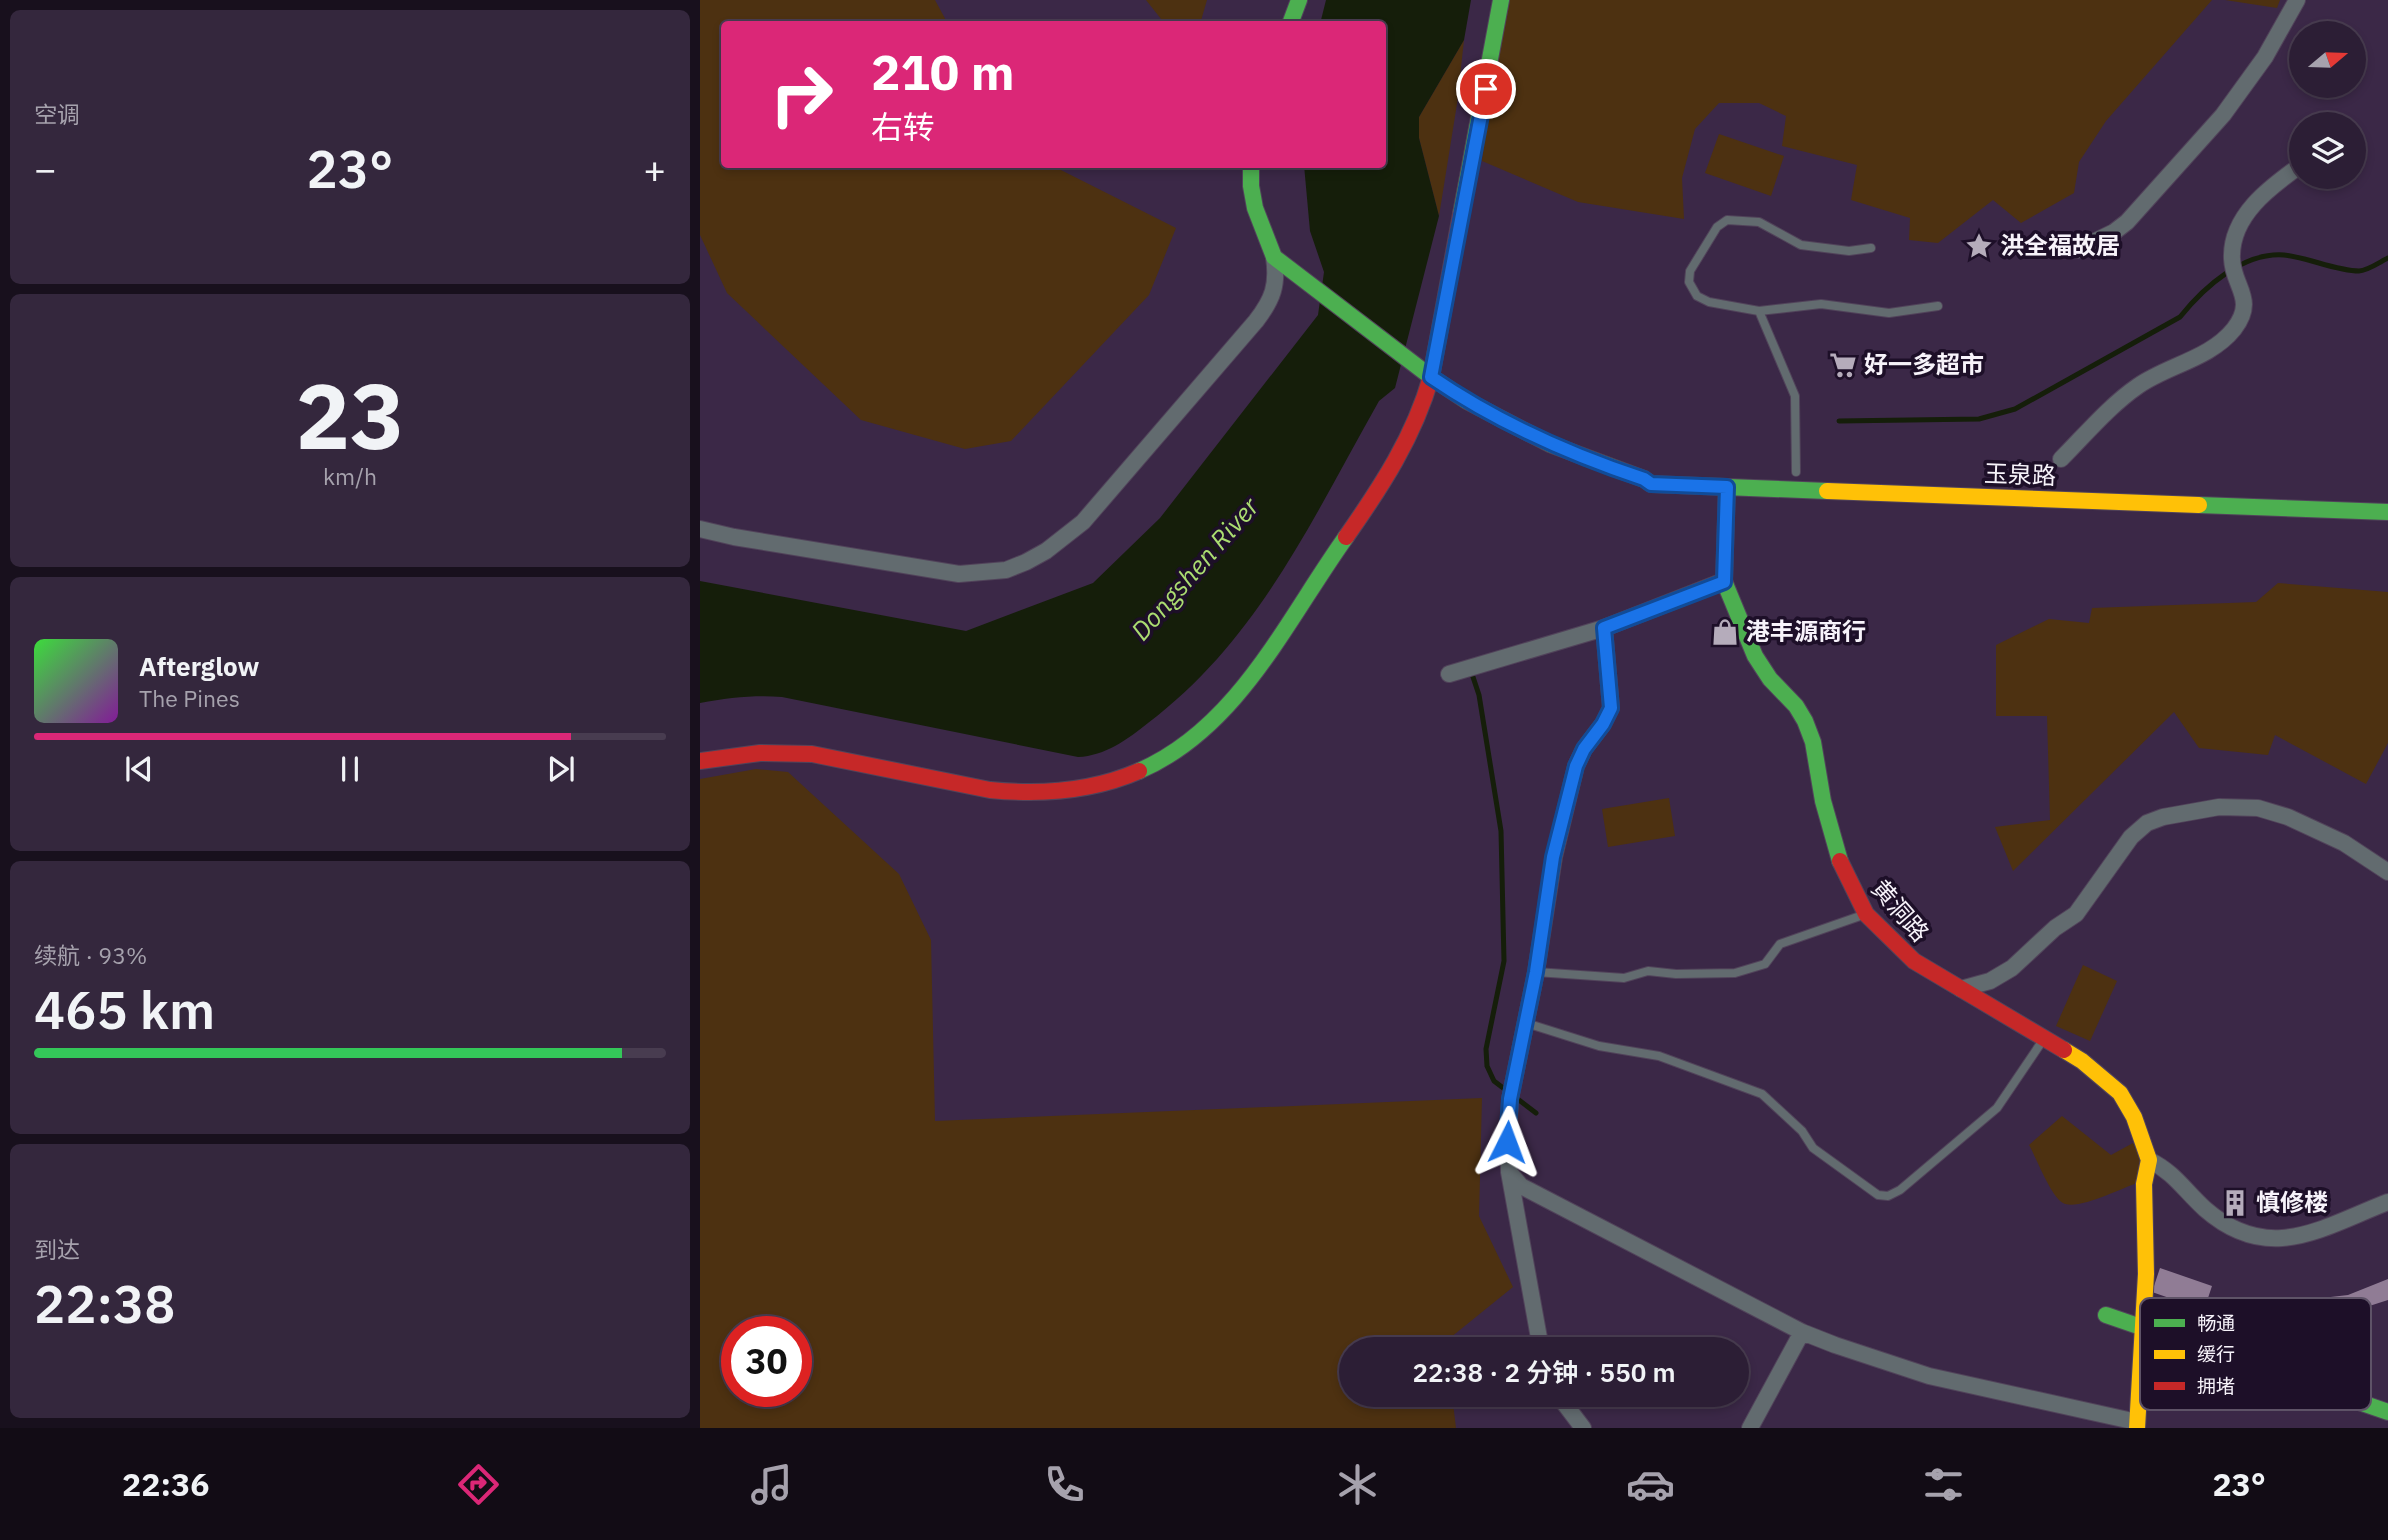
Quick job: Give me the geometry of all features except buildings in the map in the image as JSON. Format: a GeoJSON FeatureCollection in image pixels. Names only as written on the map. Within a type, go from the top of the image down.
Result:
{"type":"FeatureCollection","features":[{"type":"Feature","properties":{"kind":"street"},"geometry":{"type":"LineString","coordinates":[[1291,21],[1299,0]]}},
{"type":"Feature","properties":{"kind":"street"},"geometry":{"type":"LineString","coordinates":[[700,761],[760,752],[812,754],[990,790],[1036,794],[1083,789],[1140,770],[1172,755],[1203,731],[1265,656],[1403,448],[1419,418],[1431,377],[1501,0]]}},
{"type":"Feature","properties":{"kind":"street"},"geometry":{"type":"LineString","coordinates":[[2077,250],[2114,232],[2127,222],[2223,115],[2265,57],[2297,0]]}},
{"type":"Feature","properties":{"kind":"street"},"geometry":{"type":"LineString","coordinates":[[700,529],[959,574],[1006,570],[1026,562],[1066,537],[1091,513],[1266,307],[1277,278],[1274,257],[1255,208],[1251,168]]}},
{"type":"Feature","properties":{"kind":"street"},"geometry":{"type":"LineString","coordinates":[[2061,459],[2139,386],[2208,351],[2234,329],[2242,316],[2245,301],[2232,262],[2236,232],[2270,187],[2289,174]]}},
{"type":"Feature","properties":{"kind":"street","name":"玉泉路"},"geometry":{"type":"LineString","coordinates":[[1274,257],[1431,377],[1467,401],[1550,444],[1651,484],[2388,512]]}},
{"type":"Feature","properties":{"kind":"street","name":"黄洞路"},"geometry":{"type":"LineString","coordinates":[[1727,487],[1724,582],[1755,656],[1770,679],[1796,706],[1805,721],[1813,742],[1823,801],[1840,861],[1866,914],[1914,961],[2082,1061],[2120,1093],[2134,1117],[2149,1160],[2144,1184],[2145,1298]]}},
{"type":"Feature","properties":{"kind":"street"},"geometry":{"type":"LineString","coordinates":[[1449,674],[1604,628],[1724,582]]}},
{"type":"Feature","properties":{"kind":"street"},"geometry":{"type":"LineString","coordinates":[[1539,1337],[1509,1172],[1507,1142],[1510,1099],[1536,972],[1553,857],[1576,766],[1611,708],[1604,628]]}},
{"type":"Feature","properties":{"kind":"street"},"geometry":{"type":"LineString","coordinates":[[1961,989],[1990,981],[2012,968],[2055,928],[2076,914],[2132,837],[2147,823],[2163,817],[2219,807],[2258,808],[2288,817],[2344,843],[2388,872]]}},
{"type":"Feature","properties":{"kind":"street"},"geometry":{"type":"LineString","coordinates":[[2149,1160],[2166,1169],[2220,1222],[2242,1234],[2269,1240],[2295,1238],[2388,1202]]}},
{"type":"Feature","properties":{"kind":"street"},"geometry":{"type":"LineString","coordinates":[[1509,1172],[1521,1186],[1802,1332],[1929,1376],[2137,1425]]}},
{"type":"Feature","properties":{"kind":"street"},"geometry":{"type":"LineString","coordinates":[[2105,1315],[2140,1327]]}},
{"type":"Feature","properties":{"kind":"street"},"geometry":{"type":"LineString","coordinates":[[1750,1428],[1802,1332]]}},
{"type":"Feature","properties":{"kind":"street","name":"黄洞路"},"geometry":{"type":"LineString","coordinates":[[2137,1425],[2140,1375]]}},
{"type":"Feature","properties":{"kind":"street"},"geometry":{"type":"LineString","coordinates":[[2371,1406],[2388,1412]]}},
{"type":"Feature","properties":{"kind":"street"},"geometry":{"type":"LineString","coordinates":[[1567,1407],[1583,1428]]}},
{"type":"Feature","properties":{"kind":"lane"},"geometry":{"type":"LineString","coordinates":[[1871,248],[1849,251],[1801,245],[1759,222],[1727,220],[1717,227],[1690,271],[1689,282],[1697,296],[1709,302],[1759,311],[1821,304],[1889,313],[1938,306]]}},
{"type":"Feature","properties":{"kind":"lane"},"geometry":{"type":"LineString","coordinates":[[1759,311],[1795,396],[1796,472]]}},
{"type":"Feature","properties":{"kind":"lane"},"geometry":{"type":"LineString","coordinates":[[1536,972],[1624,978],[1648,971],[1676,974],[1735,973],[1765,964],[1780,944],[1866,914]]}},
{"type":"Feature","properties":{"kind":"lane"},"geometry":{"type":"LineString","coordinates":[[1526,1023],[1599,1046],[1659,1056],[1762,1094],[1802,1131],[1813,1148],[1878,1195],[1888,1196],[1900,1190],[1997,1108],[2044,1039]]}},
{"type":"Feature","properties":{"kind":"shaded area"},"geometry":{"type":"Polygon","coordinates":[[[700,0],[935,0],[946,21],[721,21],[721,168],[1057,168],[1176,228],[1149,295],[1011,441],[965,449],[861,420],[727,293],[700,235],[700,0]]]}},
{"type":"Feature","properties":{"kind":"shaded area"},"geometry":{"type":"Polygon","coordinates":[[[1146,0],[1207,0],[1201,21],[1163,21],[1146,0]]]}},
{"type":"Feature","properties":{"kind":"shaded area"},"geometry":{"type":"Polygon","coordinates":[[[1502,0],[2212,0],[2106,121],[2079,162],[2074,193],[2021,223],[1993,200],[1938,243],[1909,240],[1910,218],[1851,200],[1857,165],[1782,146],[1786,116],[1759,103],[1719,103],[1695,129],[1682,178],[1684,219],[1578,202],[1482,161],[1502,0]]]}},
{"type":"Feature","properties":{"kind":"shaded area"},"geometry":{"type":"Polygon","coordinates":[[[2225,0],[2280,0],[2277,8],[2225,0]]]}},
{"type":"Feature","properties":{"kind":"shaded area"},"geometry":{"type":"Polygon","coordinates":[[[1464,40],[1439,216],[1419,138],[1419,117],[1464,40]]]}},
{"type":"Feature","properties":{"kind":"shaded area"},"geometry":{"type":"Polygon","coordinates":[[[1719,134],[1784,156],[1771,196],[1705,173],[1719,134]]]}},
{"type":"Feature","properties":{"kind":"shaded area"},"geometry":{"type":"Polygon","coordinates":[[[2278,583],[2388,592],[2388,743],[2366,784],[2275,735],[2268,755],[2199,748],[2174,712],[2013,871],[1995,827],[2050,820],[2047,716],[1996,716],[1996,645],[2049,619],[2089,623],[2092,608],[2256,602],[2278,583]]]}},
{"type":"Feature","properties":{"kind":"shaded area"},"geometry":{"type":"Polygon","coordinates":[[[756,769],[788,772],[899,874],[931,940],[935,1121],[1482,1098],[1479,1216],[1513,1287],[1451,1337],[1339,1337],[1339,1407],[1453,1407],[1456,1428],[700,1428],[700,779],[756,769]]]}},
{"type":"Feature","properties":{"kind":"shaded area"},"geometry":{"type":"Polygon","coordinates":[[[1669,798],[1675,836],[1608,847],[1602,809],[1669,798]]]}},
{"type":"Feature","properties":{"kind":"shaded area"},"geometry":{"type":"Polygon","coordinates":[[[2083,965],[2117,981],[2090,1041],[2056,1026],[2083,965]]]}},
{"type":"Feature","properties":{"kind":"shaded area"},"geometry":{"type":"Polygon","coordinates":[[[2062,1116],[2111,1155],[2133,1143],[2141,1159],[2137,1183],[2078,1204],[2070,1205],[2058,1199],[2029,1145],[2062,1116]]]}},
{"type":"Feature","properties":{"kind":"water","name":"Dongshen River"},"geometry":{"type":"Polygon","coordinates":[[[1326,0],[1471,0],[1464,40],[1419,117],[1419,138],[1439,216],[1395,388],[1379,401],[1280,575],[1222,654],[1187,690],[1132,735],[1098,754],[1078,757],[782,697],[741,697],[700,703],[700,581],[966,631],[1093,583],[1160,518],[1318,315],[1324,272],[1310,231],[1304,168],[1386,168],[1386,21],[1321,21],[1326,0]]]}},
{"type":"Feature","properties":{"kind":"waterway"},"geometry":{"type":"LineString","coordinates":[[1839,421],[1979,419],[2015,409],[2180,317],[2213,283],[2239,265],[2254,259],[2284,255],[2359,271],[2388,258]]}},
{"type":"Feature","properties":{"kind":"waterway"},"geometry":{"type":"LineString","coordinates":[[1471,671],[1479,695],[1501,831],[1504,961],[1486,1049],[1487,1066],[1494,1081],[1536,1113]]}},
{"type":"Feature","properties":{"kind":"traffic: fast"},"geometry":{"type":"LineString","coordinates":[[1291,21],[1299,0]]}},
{"type":"Feature","properties":{"kind":"traffic: fast"},"geometry":{"type":"LineString","coordinates":[[1461,214],[1501,0]]}},
{"type":"Feature","properties":{"kind":"traffic: fast"},"geometry":{"type":"LineString","coordinates":[[1251,168],[1255,208],[1274,257],[1431,377],[1467,401],[1550,444],[1651,484],[1827,491]]}},
{"type":"Feature","properties":{"kind":"traffic: fast"},"geometry":{"type":"LineString","coordinates":[[1727,487],[1724,581],[1755,656],[1770,679],[1796,706],[1805,721],[1813,742],[1823,801],[1840,861]]}},
{"type":"Feature","properties":{"kind":"traffic: fast"},"geometry":{"type":"LineString","coordinates":[[2199,505],[2388,512]]}},
{"type":"Feature","properties":{"kind":"traffic: fast"},"geometry":{"type":"LineString","coordinates":[[1139,771],[1174,752],[1205,728],[1232,700],[1280,637],[1346,537]]}},
{"type":"Feature","properties":{"kind":"traffic: fast"},"geometry":{"type":"LineString","coordinates":[[2106,1315],[2140,1327]]}},
{"type":"Feature","properties":{"kind":"traffic: fast"},"geometry":{"type":"LineString","coordinates":[[2371,1406],[2388,1412]]}},
{"type":"Feature","properties":{"kind":"traffic: slow"},"geometry":{"type":"LineString","coordinates":[[1827,491],[2199,505]]}},
{"type":"Feature","properties":{"kind":"traffic: slow"},"geometry":{"type":"LineString","coordinates":[[2064,1050],[2082,1061],[2120,1093],[2134,1117],[2149,1160],[2144,1184],[2145,1298]]}},
{"type":"Feature","properties":{"kind":"traffic: slow"},"geometry":{"type":"LineString","coordinates":[[2137,1428],[2140,1377]]}},
{"type":"Feature","properties":{"kind":"traffic: jam"},"geometry":{"type":"LineString","coordinates":[[1346,537],[1395,461],[1424,399],[1431,377],[1461,214]]}},
{"type":"Feature","properties":{"kind":"traffic: jam"},"geometry":{"type":"LineString","coordinates":[[700,761],[760,753],[812,754],[990,790],[1028,792],[1084,788],[1139,771]]}},
{"type":"Feature","properties":{"kind":"traffic: jam"},"geometry":{"type":"LineString","coordinates":[[1840,861],[1866,914],[1914,961],[2064,1050]]}},
{"type":"Feature","properties":{"kind":"place","name":"洪全福故居"},"geometry":{"type":"Point","coordinates":[1979,246]}},
{"type":"Feature","properties":{"kind":"place","name":"好一多超市"},"geometry":{"type":"Point","coordinates":[1843,365]}},
{"type":"Feature","properties":{"kind":"place","name":"港丰源商行"},"geometry":{"type":"Point","coordinates":[1725,632]}},
{"type":"Feature","properties":{"kind":"place","name":"慎修楼"},"geometry":{"type":"Point","coordinates":[2235,1203]}},
{"type":"Feature","properties":{"kind":"route"},"geometry":{"type":"LineString","coordinates":[[1486,89],[1431,377],[1508,424],[1550,444],[1651,484],[1727,487],[1724,582],[1604,628],[1611,708],[1576,766],[1553,857],[1536,972],[1510,1099],[1507,1142]]}}]}
